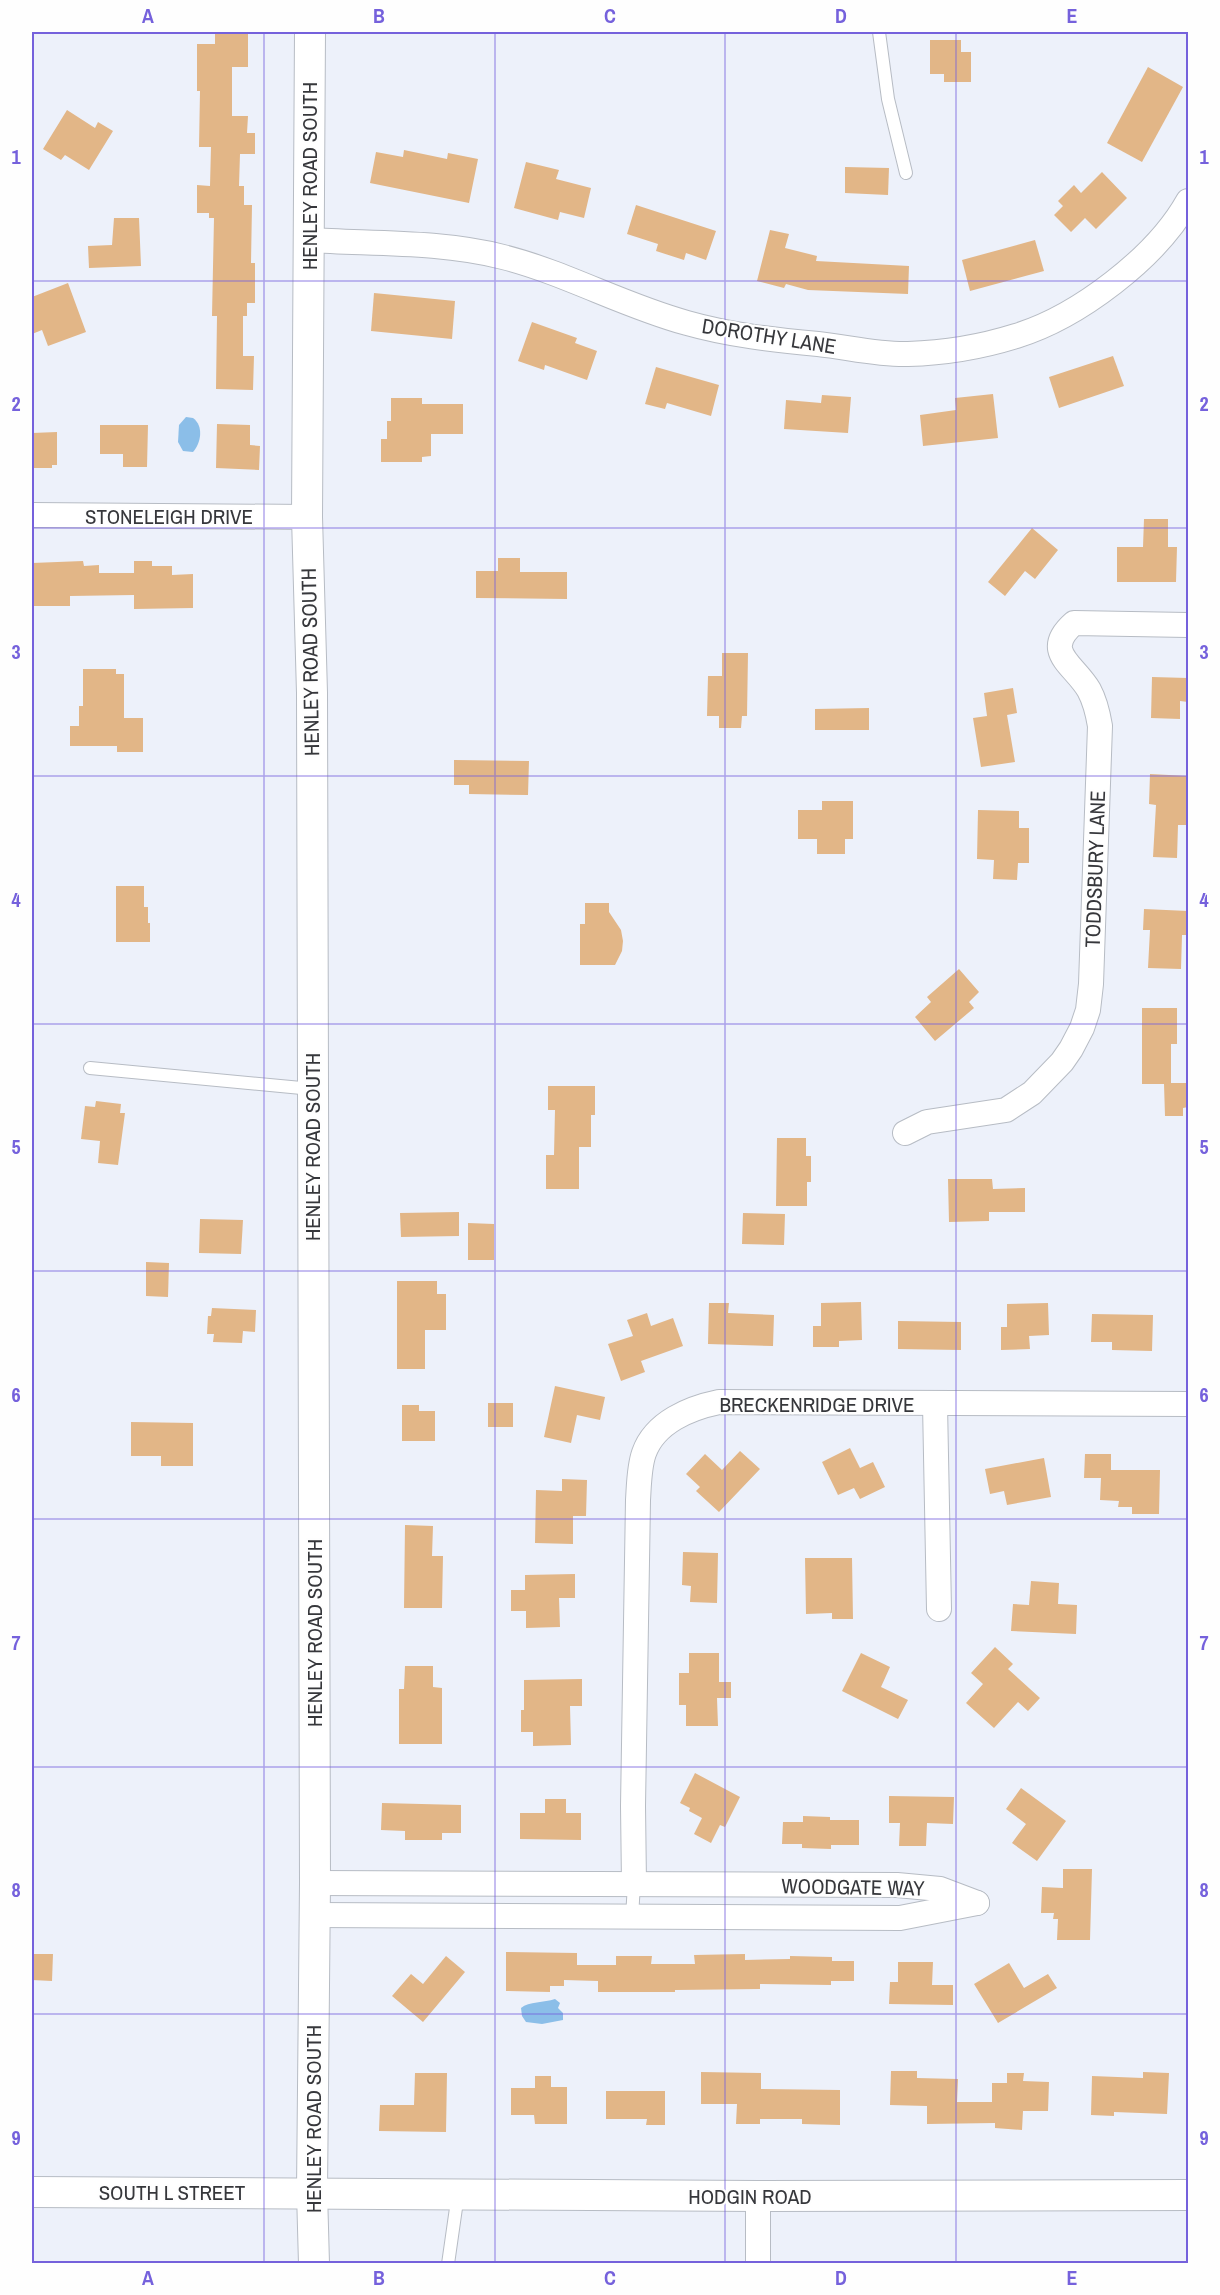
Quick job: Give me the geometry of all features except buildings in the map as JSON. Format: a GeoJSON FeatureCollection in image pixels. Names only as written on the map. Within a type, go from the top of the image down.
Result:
{"type":"FeatureCollection","features":[{"type":"Feature","properties":{"kind":"street","name":"HENLEY ROAD SOUTH"},"geometry":{"type":"LineString","coordinates":[[310,32],[307,517],[312,693],[315,1883],[312,2192],[314,2264]]}},
{"type":"Feature","properties":{"kind":"street","name":"DOROTHY LANE"},"geometry":{"type":"LineString","coordinates":[[309,240],[435,246],[494,255],[536,267],[690,324],[761,338],[906,354],[970,347],[1018,336],[1066,314],[1121,277],[1152,248],[1187,208]]}},
{"type":"Feature","properties":{"kind":"street","name":"STONELEIGH DRIVE"},"geometry":{"type":"LineString","coordinates":[[32,514],[307,517]]}},
{"type":"Feature","properties":{"kind":"street","name":"TODDSBURY LANE"},"geometry":{"type":"LineString","coordinates":[[905,1132],[927,1122],[1006,1110],[1032,1093],[1062,1062],[1082,1028],[1088,1010],[1091,984],[1100,726],[1089,690],[1061,656],[1060,644],[1063,633],[1074,623],[1188,625]]}},
{"type":"Feature","properties":{"kind":"street","name":"BRECKENRIDGE DRIVE"},"geometry":{"type":"LineString","coordinates":[[634,1884],[633,1806],[638,1500],[644,1452],[667,1424],[682,1413],[719,1402],[1188,1404]]}},
{"type":"Feature","properties":{"kind":"street"},"geometry":{"type":"LineString","coordinates":[[935,1404],[939,1609]]}},
{"type":"Feature","properties":{"kind":"street","name":"WOODGATE WAY"},"geometry":{"type":"LineString","coordinates":[[315,1883],[897,1885],[940,1889],[976,1903],[900,1918],[315,1915]]}},
{"type":"Feature","properties":{"kind":"street","name":"SOUTH L STREET"},"geometry":{"type":"LineString","coordinates":[[32,2192],[312,2192]]}},
{"type":"Feature","properties":{"kind":"street","name":"HODGIN ROAD"},"geometry":{"type":"LineString","coordinates":[[312,2192],[758,2196],[1188,2195]]}},
{"type":"Feature","properties":{"kind":"street"},"geometry":{"type":"LineString","coordinates":[[758,2196],[758,2264]]}},
{"type":"Feature","properties":{"kind":"lane"},"geometry":{"type":"LineString","coordinates":[[879,32],[888,99],[906,174]]}},
{"type":"Feature","properties":{"kind":"lane"},"geometry":{"type":"LineString","coordinates":[[90,1068],[312,1089]]}},
{"type":"Feature","properties":{"kind":"lane"},"geometry":{"type":"LineString","coordinates":[[632,1917],[634,1884]]}},
{"type":"Feature","properties":{"kind":"lane"},"geometry":{"type":"LineString","coordinates":[[448,2264],[458,2194]]}},
{"type":"Feature","properties":{"kind":"water"},"geometry":{"type":"Polygon","coordinates":[[[186,417],[193,418],[200,430],[198,444],[193,452],[183,451],[178,442],[179,425],[186,417]]]}},
{"type":"Feature","properties":{"kind":"water"},"geometry":{"type":"Polygon","coordinates":[[[555,1999],[560,2003],[558,2008],[563,2013],[563,2020],[542,2024],[526,2022],[522,2016],[521,2008],[524,2006],[555,1999]]]}}]}
